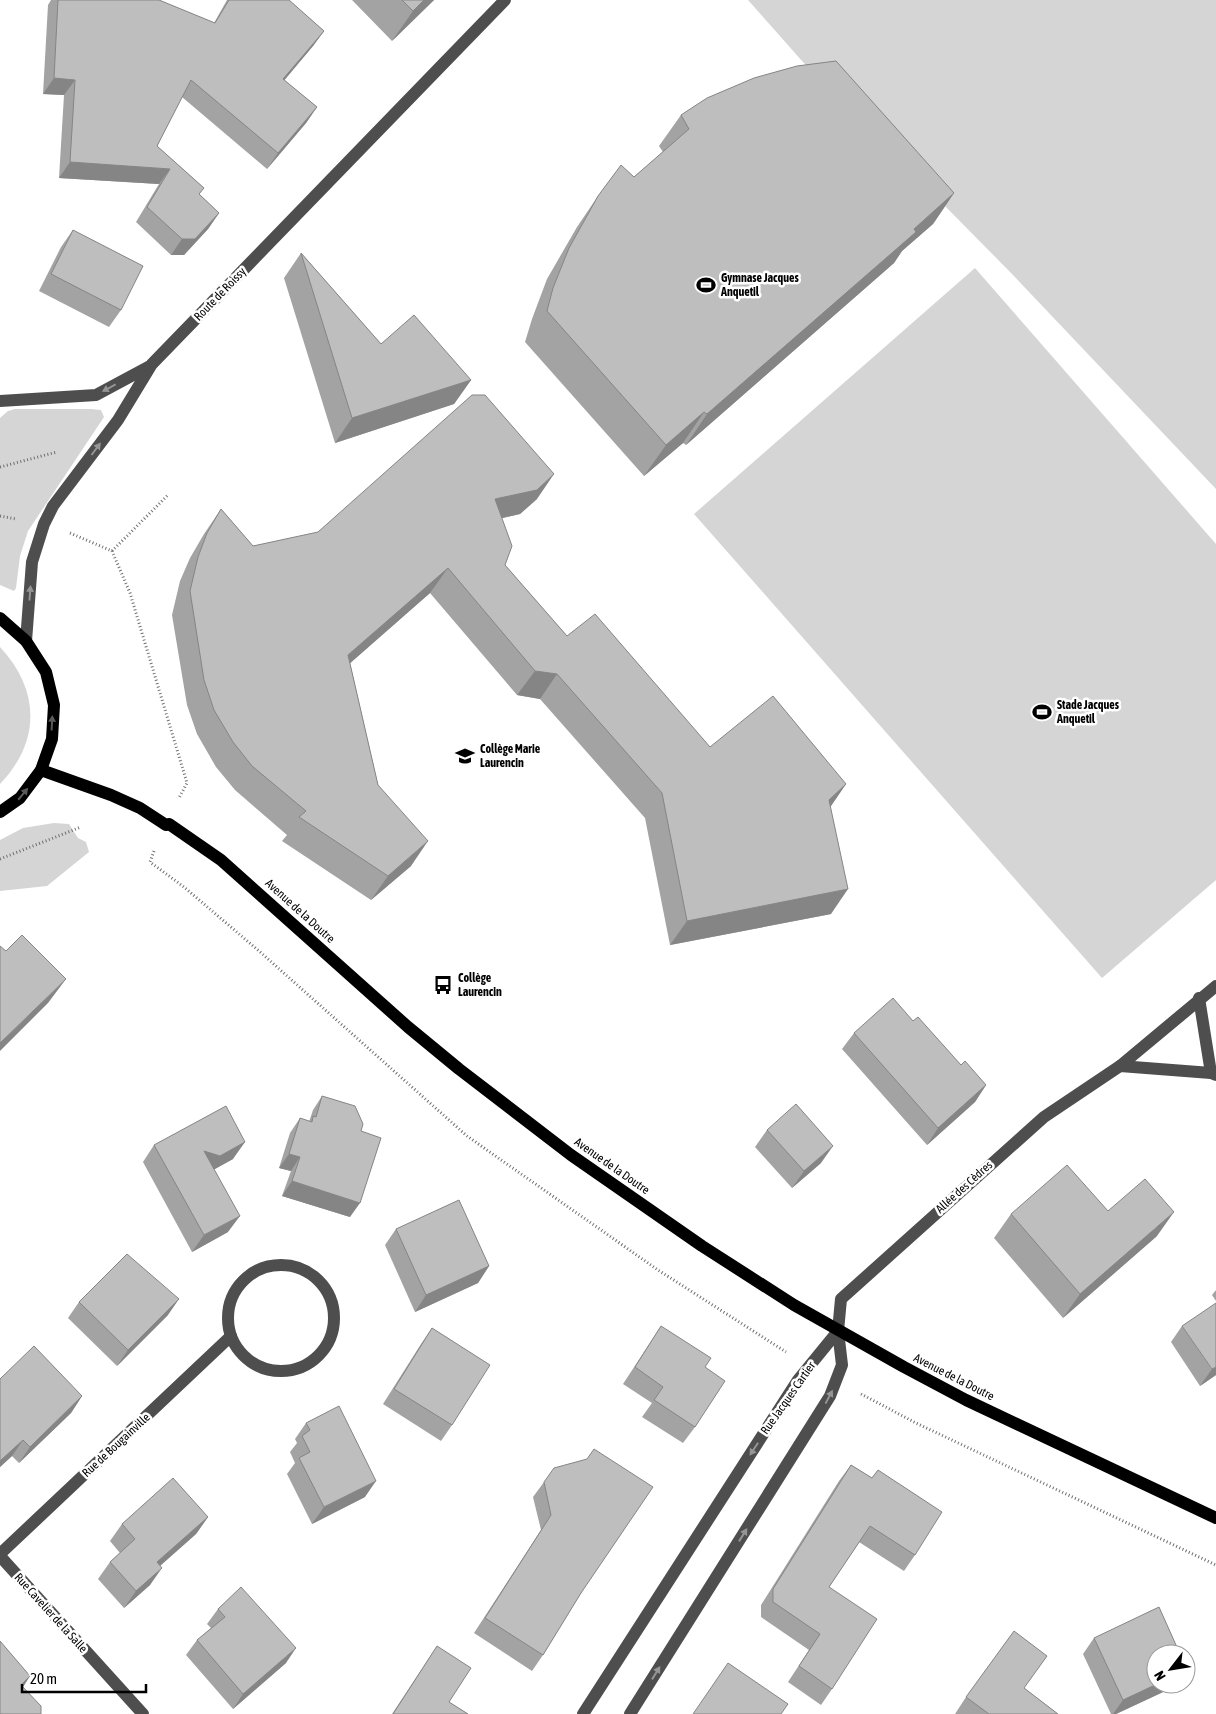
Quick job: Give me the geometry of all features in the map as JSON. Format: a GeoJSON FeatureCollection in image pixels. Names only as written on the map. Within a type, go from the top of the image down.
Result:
{"type":"FeatureCollection","features":[{"type":"Feature","properties":{"kind":"main road"},"geometry":{"type":"LineString","coordinates":[[0,618],[26,641],[46,672],[54,705],[52,739],[40,770],[20,798],[0,812]]}},
{"type":"Feature","properties":{"kind":"main road","name":"Avenue de la Doutre"},"geometry":{"type":"LineString","coordinates":[[40,770],[125,802],[191,838],[221,860],[408,1027],[511,1110],[702,1246],[838,1331],[966,1400],[1216,1518]]}},
{"type":"Feature","properties":{"kind":"street","name":"Route de Roissy"},"geometry":{"type":"LineString","coordinates":[[26,641],[32,562],[44,524],[53,506],[118,420],[152,364],[505,0]]}},
{"type":"Feature","properties":{"kind":"street"},"geometry":{"type":"LineString","coordinates":[[0,401],[96,395],[152,364]]}},
{"type":"Feature","properties":{"kind":"street","name":"Allée des Cèdres"},"geometry":{"type":"LineString","coordinates":[[838,1331],[841,1299],[1044,1117],[1120,1066],[1199,998],[1216,986]]}},
{"type":"Feature","properties":{"kind":"street"},"geometry":{"type":"LineString","coordinates":[[1120,1066],[1213,1074],[1199,998]]}},
{"type":"Feature","properties":{"kind":"street"},"geometry":{"type":"LineString","coordinates":[[288,1265],[306,1271],[320,1282],[330,1297],[334,1314],[332,1330],[326,1346],[315,1359],[301,1368],[284,1371],[268,1369],[252,1362],[240,1351],[231,1336],[228,1318],[231,1300],[240,1284],[254,1272],[270,1266],[288,1265]]}},
{"type":"Feature","properties":{"kind":"street"},"geometry":{"type":"LineString","coordinates":[[630,1714],[830,1396],[842,1365],[838,1331]]}},
{"type":"Feature","properties":{"kind":"street","name":"Rue Jacques Cartier"},"geometry":{"type":"LineString","coordinates":[[583,1714],[798,1380],[838,1331]]}},
{"type":"Feature","properties":{"kind":"street","name":"Rue de Bougainville"},"geometry":{"type":"LineString","coordinates":[[0,1555],[231,1336]]}},
{"type":"Feature","properties":{"kind":"street","name":"Rue Cavelier de la Salle"},"geometry":{"type":"LineString","coordinates":[[0,1555],[143,1714]]}},
{"type":"Feature","properties":{"kind":"path"},"geometry":{"type":"LineString","coordinates":[[0,467],[79,446],[97,447]]}},
{"type":"Feature","properties":{"kind":"path"},"geometry":{"type":"LineString","coordinates":[[112,551],[168,495]]}},
{"type":"Feature","properties":{"kind":"path"},"geometry":{"type":"LineString","coordinates":[[69,532],[112,551],[130,593],[187,783]]}},
{"type":"Feature","properties":{"kind":"path"},"geometry":{"type":"LineString","coordinates":[[0,859],[81,828]]}},
{"type":"Feature","properties":{"kind":"shaded area"},"geometry":{"type":"Polygon","coordinates":[[[748,0],[1216,0],[1216,489],[1013,275],[802,61],[748,0]]]}},
{"type":"Feature","properties":{"kind":"shaded area","name":"Stade Jacques Anquetil"},"geometry":{"type":"Polygon","coordinates":[[[975,268],[1216,544],[1216,880],[1102,978],[694,514],[975,268]]]}},
{"type":"Feature","properties":{"kind":"shaded area"},"geometry":{"type":"Polygon","coordinates":[[[15,409],[91,409],[101,410],[104,417],[28,531],[20,556],[14,591],[0,585],[0,418],[8,411],[15,409]]]}},
{"type":"Feature","properties":{"kind":"shaded area"},"geometry":{"type":"Polygon","coordinates":[[[0,647],[13,663],[23,680],[30,716],[29,733],[23,750],[13,768],[0,784],[0,647]]]}},
{"type":"Feature","properties":{"kind":"shaded area"},"geometry":{"type":"Polygon","coordinates":[[[54,823],[69,824],[78,838],[86,842],[89,852],[47,886],[0,891],[0,840],[23,828],[54,823]]]}},
{"type":"Feature","properties":{"kind":"building"},"geometry":{"type":"Polygon","coordinates":[[[58,0],[159,0],[215,23],[229,0],[289,0],[324,31],[283,79],[317,107],[278,153],[191,80],[157,146],[204,188],[199,194],[219,213],[195,239],[182,239],[147,207],[170,169],[70,162],[75,80],[54,78],[58,0]]]}},
{"type":"Feature","properties":{"kind":"building"},"geometry":{"type":"Polygon","coordinates":[[[402,0],[424,0],[413,11],[402,0]]]}},
{"type":"Feature","properties":{"kind":"building","name":"Gymnase Jacques Anquetil"},"geometry":{"type":"Polygon","coordinates":[[[836,61],[954,193],[914,229],[916,232],[707,414],[704,412],[666,445],[547,311],[553,288],[569,248],[598,196],[621,165],[634,177],[689,129],[681,115],[707,98],[754,78],[797,66],[836,61]]]}},
{"type":"Feature","properties":{"kind":"building"},"geometry":{"type":"Polygon","coordinates":[[[73,230],[143,266],[121,310],[51,274],[73,230]]]}},
{"type":"Feature","properties":{"kind":"building"},"geometry":{"type":"Polygon","coordinates":[[[301,253],[381,344],[414,315],[471,380],[352,418],[301,253]]]}},
{"type":"Feature","properties":{"kind":"building"},"geometry":{"type":"Polygon","coordinates":[[[472,395],[485,395],[554,474],[537,490],[495,499],[512,546],[505,565],[567,636],[595,614],[710,747],[773,696],[846,784],[829,800],[848,889],[687,921],[662,793],[557,674],[535,671],[448,568],[348,655],[378,785],[428,841],[388,876],[299,817],[306,811],[252,766],[233,742],[214,710],[204,680],[190,591],[198,557],[207,533],[221,509],[253,546],[318,532],[472,395]]]}},
{"type":"Feature","properties":{"kind":"building"},"geometry":{"type":"Polygon","coordinates":[[[22,935],[66,979],[0,1043],[0,946],[6,951],[22,935]]]}},
{"type":"Feature","properties":{"kind":"building"},"geometry":{"type":"Polygon","coordinates":[[[893,998],[913,1021],[918,1017],[961,1065],[965,1061],[986,1085],[938,1128],[854,1033],[893,998]]]}},
{"type":"Feature","properties":{"kind":"building"},"geometry":{"type":"Polygon","coordinates":[[[322,1096],[355,1106],[363,1124],[361,1131],[381,1138],[360,1203],[292,1181],[300,1157],[289,1154],[300,1118],[312,1122],[313,1116],[316,1117],[322,1096]]]}},
{"type":"Feature","properties":{"kind":"building"},"geometry":{"type":"Polygon","coordinates":[[[796,1104],[833,1146],[804,1171],[767,1130],[796,1104]]]}},
{"type":"Feature","properties":{"kind":"building"},"geometry":{"type":"Polygon","coordinates":[[[226,1106],[245,1142],[220,1156],[204,1151],[240,1216],[204,1235],[154,1145],[226,1106]]]}},
{"type":"Feature","properties":{"kind":"building"},"geometry":{"type":"Polygon","coordinates":[[[1067,1165],[1108,1211],[1145,1179],[1174,1212],[1080,1294],[1011,1214],[1067,1165]]]}},
{"type":"Feature","properties":{"kind":"building"},"geometry":{"type":"Polygon","coordinates":[[[459,1200],[489,1266],[426,1295],[396,1229],[459,1200]]]}},
{"type":"Feature","properties":{"kind":"building"},"geometry":{"type":"Polygon","coordinates":[[[127,1254],[179,1299],[128,1350],[79,1302],[127,1254]]]}},
{"type":"Feature","properties":{"kind":"building"},"geometry":{"type":"Polygon","coordinates":[[[1216,1303],[1216,1367],[1212,1369],[1182,1326],[1216,1303]]]}},
{"type":"Feature","properties":{"kind":"building"},"geometry":{"type":"Polygon","coordinates":[[[661,1326],[711,1358],[705,1367],[725,1381],[695,1427],[654,1400],[663,1387],[635,1367],[661,1326]]]}},
{"type":"Feature","properties":{"kind":"building"},"geometry":{"type":"Polygon","coordinates":[[[432,1328],[490,1365],[452,1425],[394,1389],[432,1328]]]}},
{"type":"Feature","properties":{"kind":"building"},"geometry":{"type":"Polygon","coordinates":[[[34,1346],[82,1396],[30,1447],[23,1440],[0,1461],[0,1379],[34,1346]]]}},
{"type":"Feature","properties":{"kind":"building"},"geometry":{"type":"Polygon","coordinates":[[[339,1406],[376,1481],[324,1507],[299,1458],[310,1452],[302,1436],[310,1430],[306,1423],[339,1406]]]}},
{"type":"Feature","properties":{"kind":"building"},"geometry":{"type":"Polygon","coordinates":[[[594,1449],[653,1487],[581,1593],[543,1655],[485,1618],[551,1515],[544,1482],[554,1468],[587,1459],[594,1449]]]}},
{"type":"Feature","properties":{"kind":"building"},"geometry":{"type":"Polygon","coordinates":[[[851,1465],[872,1478],[878,1470],[942,1512],[915,1555],[870,1526],[829,1587],[877,1619],[832,1689],[799,1666],[820,1634],[773,1602],[773,1589],[851,1465]]]}},
{"type":"Feature","properties":{"kind":"building"},"geometry":{"type":"Polygon","coordinates":[[[173,1478],[208,1517],[157,1562],[162,1568],[136,1591],[110,1562],[135,1539],[122,1524],[173,1478]]]}},
{"type":"Feature","properties":{"kind":"building"},"geometry":{"type":"Polygon","coordinates":[[[241,1587],[296,1648],[243,1694],[197,1640],[225,1617],[218,1609],[241,1587]]]}},
{"type":"Feature","properties":{"kind":"building"},"geometry":{"type":"Polygon","coordinates":[[[1159,1607],[1176,1644],[1146,1644],[1146,1689],[1123,1700],[1094,1638],[1159,1607]]]}},
{"type":"Feature","properties":{"kind":"building"},"geometry":{"type":"Polygon","coordinates":[[[1014,1631],[1047,1656],[1024,1688],[1058,1714],[989,1714],[966,1697],[1014,1631]]]}},
{"type":"Feature","properties":{"kind":"building"},"geometry":{"type":"Polygon","coordinates":[[[0,1641],[30,1676],[21,1685],[41,1706],[41,1714],[0,1714],[0,1641]]]}},
{"type":"Feature","properties":{"kind":"building"},"geometry":{"type":"Polygon","coordinates":[[[437,1646],[471,1668],[449,1702],[468,1714],[393,1714],[437,1646]]]}},
{"type":"Feature","properties":{"kind":"building"},"geometry":{"type":"Polygon","coordinates":[[[728,1663],[788,1704],[781,1714],[693,1714],[728,1663]]]}},
{"type":"Feature","properties":{"kind":"place","name":"Gymnase Jacques Anquetil"},"geometry":{"type":"Point","coordinates":[706,285]}},
{"type":"Feature","properties":{"kind":"place","name":"Stade Jacques Anquetil"},"geometry":{"type":"Point","coordinates":[1042,712]}},
{"type":"Feature","properties":{"kind":"place","name":"Collège Marie Laurencin"},"geometry":{"type":"Point","coordinates":[465,756]}},
{"type":"Feature","properties":{"kind":"place","name":"Collège Laurencin"},"geometry":{"type":"Point","coordinates":[443,985]}}]}
